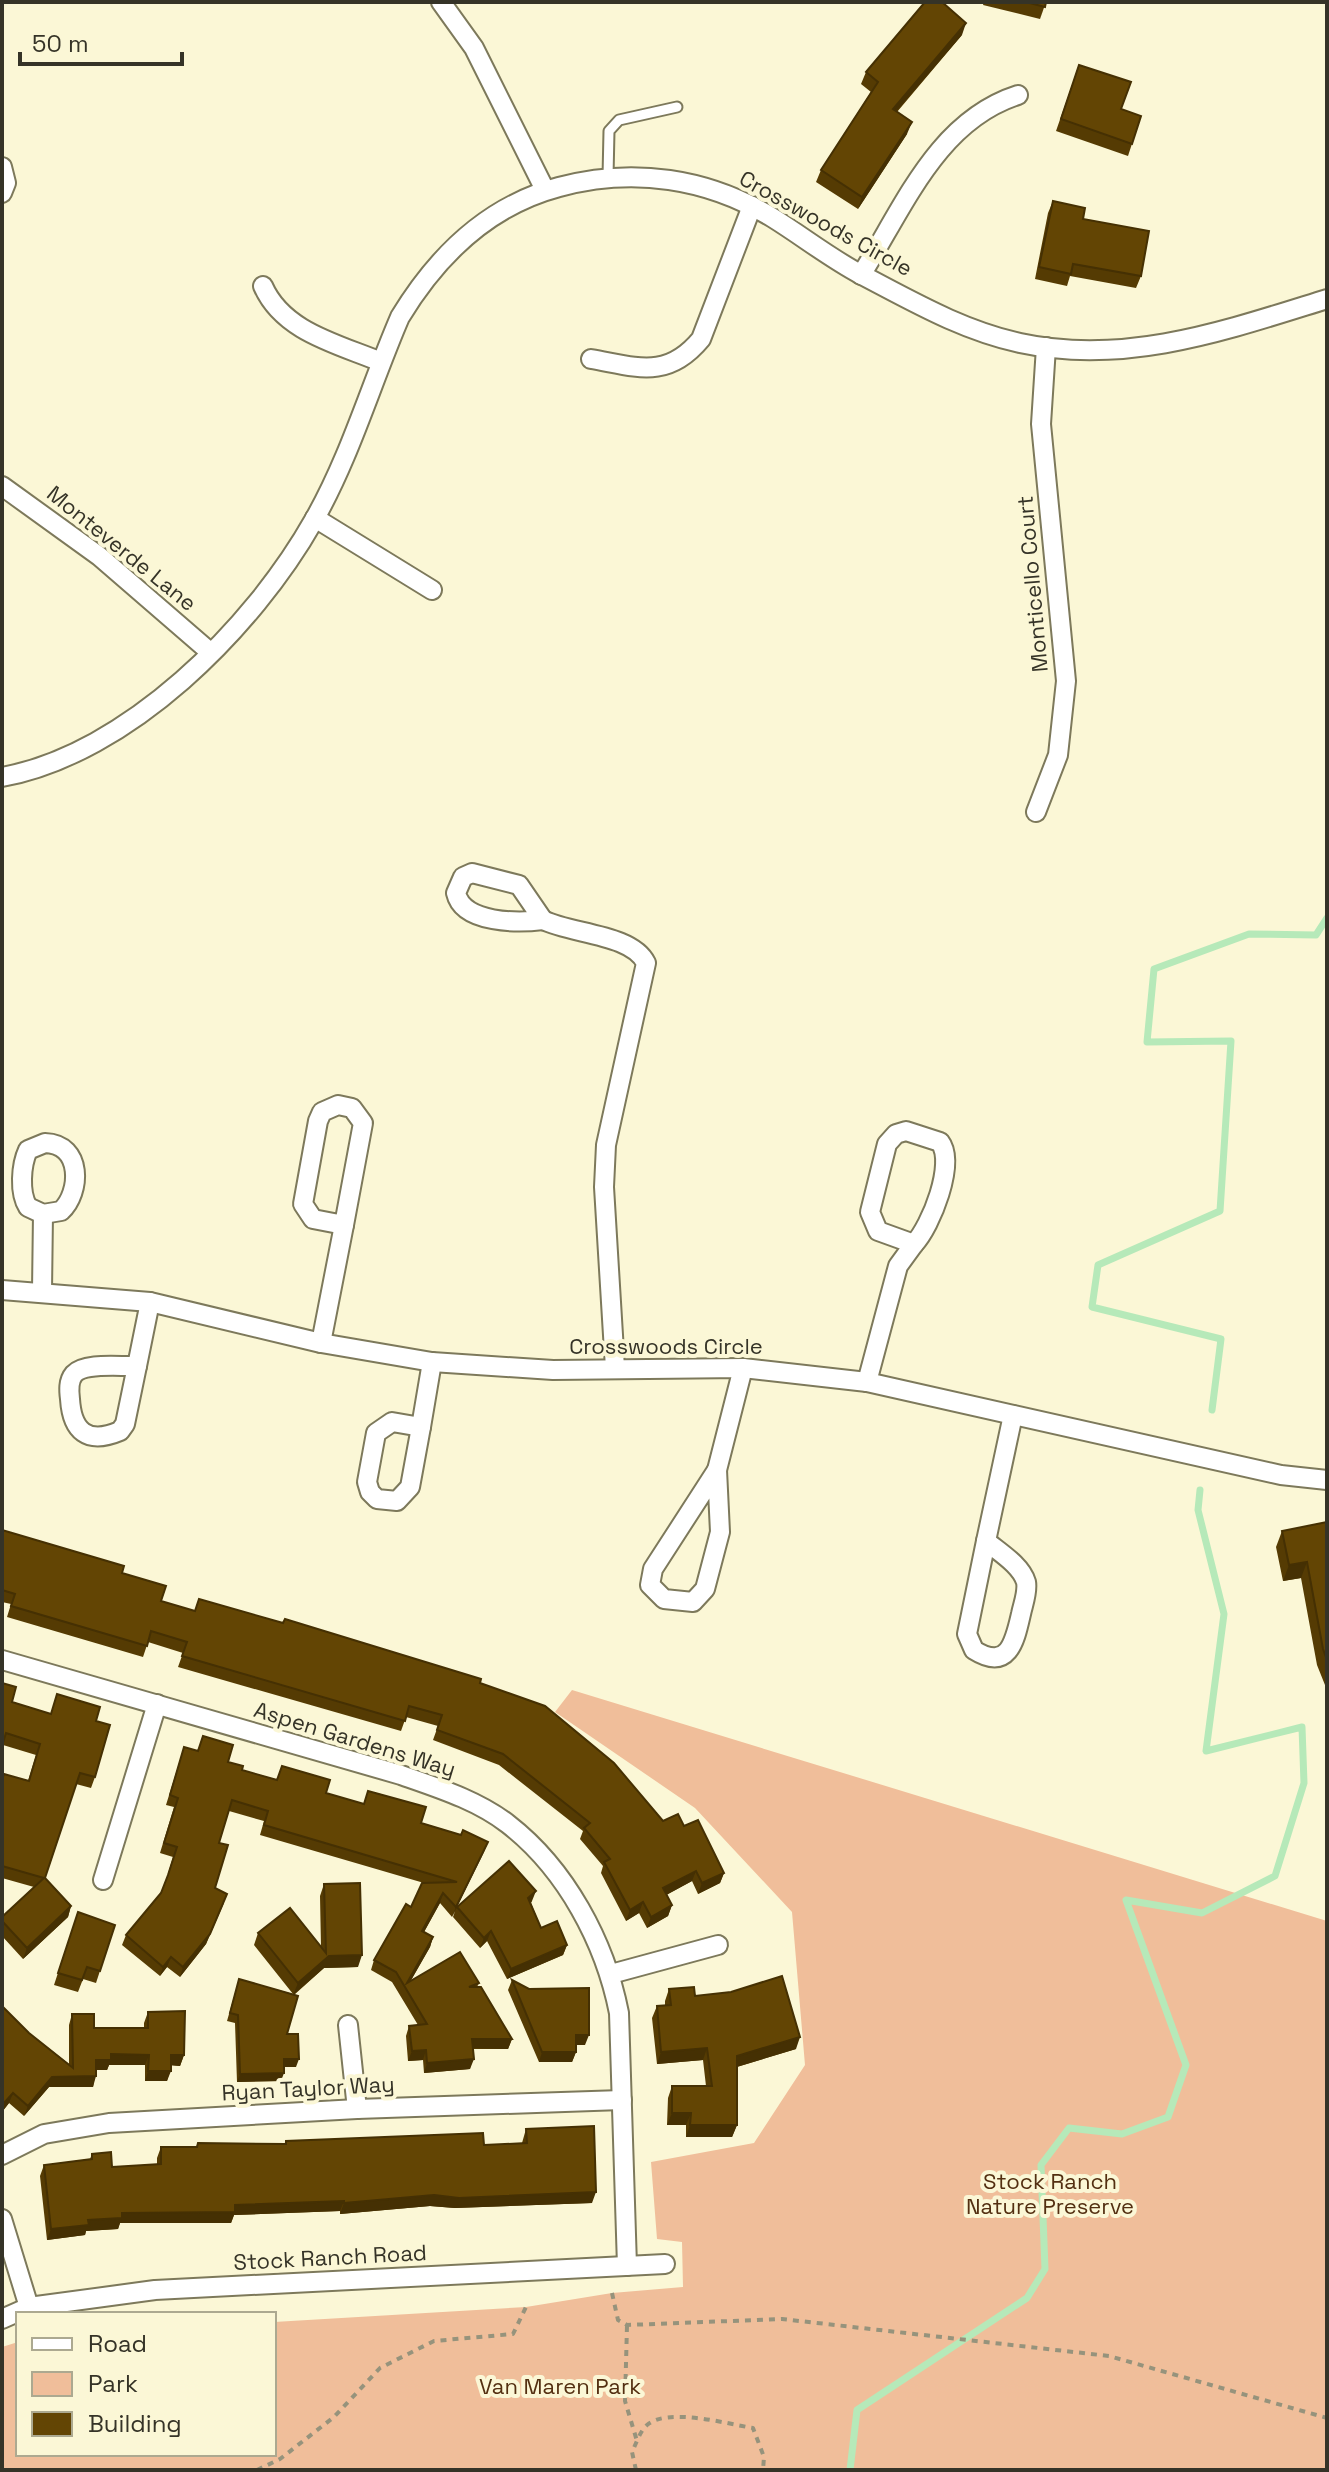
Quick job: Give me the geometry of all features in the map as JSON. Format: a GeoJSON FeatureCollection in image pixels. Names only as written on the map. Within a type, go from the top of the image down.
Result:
{"type":"FeatureCollection","features":[{"type":"Feature","properties":{"kind":"street"},"geometry":{"type":"LineString","coordinates":[[441,2],[474,48],[545,190]]}},
{"type":"Feature","properties":{"kind":"street"},"geometry":{"type":"LineString","coordinates":[[861,275],[943,144],[976,113],[1018,95]]}},
{"type":"Feature","properties":{"kind":"street"},"geometry":{"type":"LineString","coordinates":[[2,167],[6,183],[2,193]]}},
{"type":"Feature","properties":{"kind":"street","name":"Crosswoods Circle"},"geometry":{"type":"LineString","coordinates":[[2,777],[51,764],[111,735],[147,709],[210,652],[266,590],[315,518],[381,362],[418,286],[454,245],[498,212],[545,190],[608,177],[675,180],[709,187],[752,206],[861,275],[907,296],[945,320],[1046,347],[1122,350],[1162,345],[1327,299]]}},
{"type":"Feature","properties":{"kind":"street"},"geometry":{"type":"LineString","coordinates":[[591,359],[648,369],[677,362],[690,353],[701,339],[752,206]]}},
{"type":"Feature","properties":{"kind":"street"},"geometry":{"type":"LineString","coordinates":[[263,286],[282,316],[298,327],[381,362]]}},
{"type":"Feature","properties":{"kind":"street","name":"Monticello Court"},"geometry":{"type":"LineString","coordinates":[[1036,812],[1058,755],[1066,681],[1041,424],[1046,347]]}},
{"type":"Feature","properties":{"kind":"street","name":"Monteverde Lane"},"geometry":{"type":"LineString","coordinates":[[4,494],[99,556],[210,652]]}},
{"type":"Feature","properties":{"kind":"street"},"geometry":{"type":"LineString","coordinates":[[315,518],[432,590]]}},
{"type":"Feature","properties":{"kind":"street"},"geometry":{"type":"LineString","coordinates":[[543,920],[629,946],[642,954],[646,963],[606,1145],[604,1187],[615,1368]]}},
{"type":"Feature","properties":{"kind":"street"},"geometry":{"type":"LineString","coordinates":[[321,1343],[344,1225],[363,1123],[352,1108],[338,1105],[322,1112],[318,1121],[303,1204],[313,1219],[344,1225]]}},
{"type":"Feature","properties":{"kind":"street"},"geometry":{"type":"LineString","coordinates":[[867,1382],[898,1266],[914,1244],[931,1219],[947,1158],[940,1142],[906,1131],[890,1137],[887,1144],[871,1221],[885,1236],[914,1244]]}},
{"type":"Feature","properties":{"kind":"street"},"geometry":{"type":"LineString","coordinates":[[42,1291],[43,1214]]}},
{"type":"Feature","properties":{"kind":"street","name":"Crosswoods Circle"},"geometry":{"type":"LineString","coordinates":[[2,1290],[150,1302],[321,1343],[432,1362],[498,1368],[743,1368],[867,1382],[1281,1475],[1327,1480]]}},
{"type":"Feature","properties":{"kind":"street"},"geometry":{"type":"LineString","coordinates":[[137,1366],[84,1369],[74,1374],[69,1386],[71,1420],[77,1429],[90,1435],[120,1431],[125,1424],[137,1366],[150,1302]]}},
{"type":"Feature","properties":{"kind":"street"},"geometry":{"type":"LineString","coordinates":[[421,1427],[432,1362]]}},
{"type":"Feature","properties":{"kind":"street"},"geometry":{"type":"LineString","coordinates":[[717,1470],[653,1569],[650,1585],[664,1599],[693,1602],[705,1589],[720,1532],[717,1470],[743,1368]]}},
{"type":"Feature","properties":{"kind":"street"},"geometry":{"type":"LineString","coordinates":[[986,1541],[1019,1569],[1026,1582],[1014,1644],[1004,1655],[994,1657],[974,1650],[967,1634],[986,1541],[1013,1415]]}},
{"type":"Feature","properties":{"kind":"street","name":"Aspen Gardens Way"},"geometry":{"type":"LineString","coordinates":[[2,1660],[401,1775],[460,1796],[507,1824],[539,1854],[572,1895],[611,1974],[619,2013],[627,2266]]}},
{"type":"Feature","properties":{"kind":"street"},"geometry":{"type":"LineString","coordinates":[[103,1880],[157,1704]]}},
{"type":"Feature","properties":{"kind":"street"},"geometry":{"type":"LineString","coordinates":[[611,1974],[718,1945]]}},
{"type":"Feature","properties":{"kind":"street"},"geometry":{"type":"LineString","coordinates":[[348,2025],[357,2109]]}},
{"type":"Feature","properties":{"kind":"street","name":"Ryan Taylor Way"},"geometry":{"type":"LineString","coordinates":[[2,2155],[44,2134],[109,2123],[357,2109],[622,2100]]}},
{"type":"Feature","properties":{"kind":"street"},"geometry":{"type":"LineString","coordinates":[[2,2219],[29,2307]]}},
{"type":"Feature","properties":{"kind":"street","name":"Stock Ranch Road"},"geometry":{"type":"LineString","coordinates":[[18,2312],[29,2307],[155,2290],[665,2264]]}},
{"type":"Feature","properties":{"kind":"lane"},"geometry":{"type":"LineString","coordinates":[[608,177],[609,131],[619,120],[677,107]]}},
{"type":"Feature","properties":{"kind":"path"},"geometry":{"type":"LineString","coordinates":[[612,2293],[618,2320],[627,2325],[782,2319],[1109,2356],[1327,2418]]}},
{"type":"Feature","properties":{"kind":"path"},"geometry":{"type":"LineString","coordinates":[[257,2470],[280,2459],[334,2417],[380,2368],[434,2341],[513,2334],[526,2307]]}},
{"type":"Feature","properties":{"kind":"path"},"geometry":{"type":"LineString","coordinates":[[627,2325],[625,2401],[637,2441]]}},
{"type":"Feature","properties":{"kind":"path"},"geometry":{"type":"LineString","coordinates":[[636,2470],[632,2452],[650,2422],[673,2417],[753,2428],[764,2457],[763,2470]]}},
{"type":"Feature","properties":{"kind":"green space","name":"Stock Ranch Nature Preserve"},"geometry":{"type":"Polygon","coordinates":[[[572,1690],[1327,1921],[1327,2470],[2,2470],[2,2347],[16,2343],[16,2456],[276,2456],[276,2322],[526,2307],[612,2293],[683,2287],[682,2242],[657,2239],[651,2162],[754,2143],[805,2065],[792,1912],[695,1808],[555,1712],[572,1690]]]}},
{"type":"Feature","properties":{"kind":"building"},"geometry":{"type":"Polygon","coordinates":[[[925,2],[942,2],[966,23],[893,109],[912,122],[862,197],[821,170],[878,82],[866,72],[925,2]]]}},
{"type":"Feature","properties":{"kind":"building"},"geometry":{"type":"Polygon","coordinates":[[[1026,2],[1046,2],[1045,7],[1026,2]]]}},
{"type":"Feature","properties":{"kind":"building"},"geometry":{"type":"Polygon","coordinates":[[[1079,65],[1131,82],[1121,109],[1141,116],[1132,144],[1061,119],[1079,65]]]}},
{"type":"Feature","properties":{"kind":"building"},"geometry":{"type":"Polygon","coordinates":[[[1053,201],[1085,208],[1083,219],[1149,231],[1141,276],[1073,264],[1071,274],[1039,267],[1053,201]]]}},
{"type":"Feature","properties":{"kind":"building"},"geometry":{"type":"Polygon","coordinates":[[[1327,1522],[1327,1660],[1307,1562],[1289,1565],[1282,1531],[1327,1522]]]}},
{"type":"Feature","properties":{"kind":"building"},"geometry":{"type":"Polygon","coordinates":[[[2,1530],[124,1566],[122,1573],[166,1586],[161,1601],[195,1611],[199,1599],[283,1623],[285,1619],[481,1679],[480,1683],[545,1706],[614,1763],[663,1821],[678,1814],[684,1826],[698,1820],[724,1873],[702,1883],[696,1871],[663,1888],[672,1905],[651,1917],[643,1902],[630,1910],[604,1862],[610,1859],[584,1828],[590,1823],[503,1754],[437,1730],[442,1715],[409,1706],[405,1721],[182,1656],[187,1642],[151,1631],[147,1646],[11,1606],[15,1594],[2,1590],[2,1530]]]}},
{"type":"Feature","properties":{"kind":"building"},"geometry":{"type":"Polygon","coordinates":[[[2,1683],[16,1687],[12,1702],[51,1714],[57,1694],[100,1707],[96,1721],[110,1725],[95,1777],[80,1773],[45,1878],[71,1906],[27,1948],[2,1921],[2,1917],[44,1878],[2,1866],[2,1780],[4,1774],[29,1781],[40,1744],[6,1733],[2,1746],[2,1683]]]}},
{"type":"Feature","properties":{"kind":"building"},"geometry":{"type":"Polygon","coordinates":[[[203,1736],[233,1745],[228,1762],[243,1766],[242,1770],[277,1780],[282,1766],[330,1780],[326,1793],[364,1804],[368,1791],[426,1807],[421,1823],[461,1835],[463,1830],[488,1842],[456,1907],[443,1893],[422,1931],[433,1937],[407,1983],[460,1952],[479,1983],[469,1987],[481,1987],[512,2039],[472,2039],[474,2059],[427,2063],[426,2050],[412,2051],[409,2026],[427,2024],[396,1972],[374,1960],[406,1904],[411,1907],[422,1883],[457,1882],[264,1825],[268,1811],[232,1800],[219,1843],[228,1845],[215,1888],[227,1894],[210,1934],[183,1967],[171,1957],[163,1967],[126,1935],[161,1893],[168,1875],[177,1847],[164,1843],[178,1798],[170,1795],[184,1747],[198,1751],[203,1736]]]}},
{"type":"Feature","properties":{"kind":"building"},"geometry":{"type":"Polygon","coordinates":[[[509,1861],[536,1891],[528,1898],[541,1928],[557,1921],[567,1945],[511,1969],[491,1931],[484,1938],[457,1907],[509,1861]]]}},
{"type":"Feature","properties":{"kind":"building"},"geometry":{"type":"Polygon","coordinates":[[[360,1883],[362,1955],[329,1956],[298,1983],[258,1933],[290,1908],[326,1953],[324,1884],[360,1883]]]}},
{"type":"Feature","properties":{"kind":"building"},"geometry":{"type":"Polygon","coordinates":[[[78,1912],[115,1925],[100,1971],[87,1967],[82,1980],[58,1973],[78,1912]]]}},
{"type":"Feature","properties":{"kind":"building"},"geometry":{"type":"Polygon","coordinates":[[[782,1976],[800,2037],[737,2056],[737,2125],[690,2125],[691,2113],[672,2113],[672,2086],[712,2086],[707,2048],[661,2052],[657,2006],[671,2005],[669,1989],[694,1987],[695,1996],[731,1992],[782,1976]]]}},
{"type":"Feature","properties":{"kind":"building"},"geometry":{"type":"Polygon","coordinates":[[[239,1979],[298,1996],[287,2034],[298,2034],[299,2059],[284,2059],[284,2073],[240,2074],[238,2015],[230,2013],[239,1979]]]}},
{"type":"Feature","properties":{"kind":"building"},"geometry":{"type":"Polygon","coordinates":[[[512,1980],[529,1989],[589,1988],[589,2035],[576,2035],[576,2052],[542,2052],[512,1980]]]}},
{"type":"Feature","properties":{"kind":"building"},"geometry":{"type":"Polygon","coordinates":[[[2,2006],[29,2033],[73,2068],[72,2014],[94,2014],[94,2028],[148,2028],[148,2012],[185,2011],[184,2055],[171,2055],[171,2071],[148,2071],[149,2055],[111,2054],[111,2060],[96,2060],[96,2076],[52,2077],[28,2106],[13,2093],[4,2103],[2,2006]]]}},
{"type":"Feature","properties":{"kind":"building"},"geometry":{"type":"Polygon","coordinates":[[[594,2126],[596,2192],[459,2198],[434,2195],[344,2203],[235,2205],[235,2212],[122,2213],[122,2218],[88,2220],[89,2225],[51,2229],[44,2165],[92,2159],[92,2154],[111,2152],[112,2167],[161,2164],[161,2147],[197,2147],[198,2143],[286,2144],[286,2141],[483,2133],[484,2145],[527,2143],[526,2129],[594,2126]]]}},
{"type":"Feature","properties":{"kind":"waterway"},"geometry":{"type":"LineString","coordinates":[[1212,1410],[1221,1339],[1092,1307],[1098,1265],[1220,1211],[1231,1041],[1147,1042],[1154,969],[1249,934],[1316,935],[1327,918]]}},
{"type":"Feature","properties":{"kind":"waterway"},"geometry":{"type":"LineString","coordinates":[[850,2470],[857,2410],[1027,2298],[1045,2269],[1041,2165],[1069,2128],[1122,2134],[1168,2117],[1186,2065],[1126,1900],[1202,1913],[1275,1876],[1304,1783],[1302,1727],[1206,1751],[1224,1614],[1198,1510],[1200,1490]]}},
{"type":"Feature","properties":{"kind":"park label","name":"Van Maren Park"},"geometry":{"type":"Point","coordinates":[560,2386]}}]}
